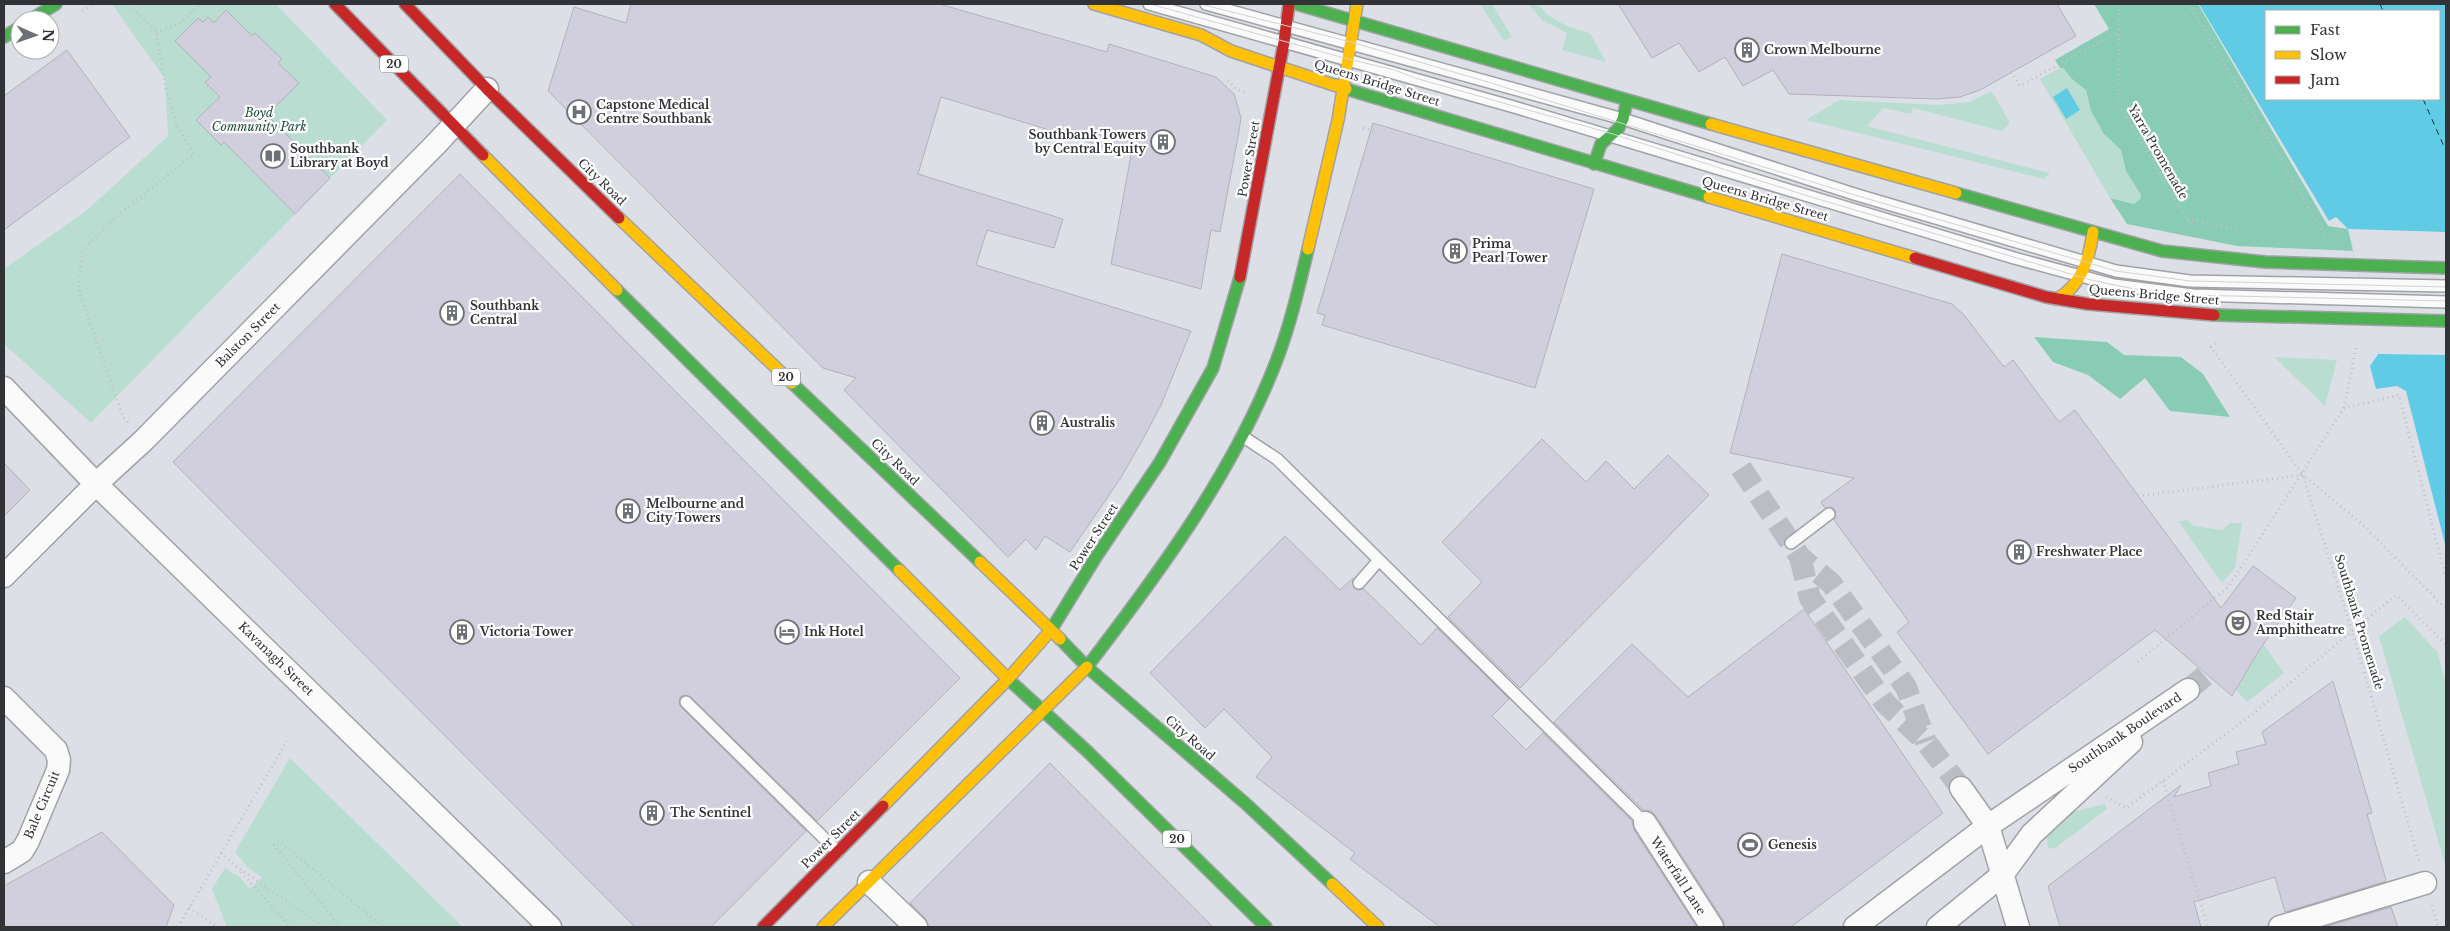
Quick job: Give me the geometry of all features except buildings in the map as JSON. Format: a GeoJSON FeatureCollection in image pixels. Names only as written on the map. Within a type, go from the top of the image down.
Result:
{"type":"FeatureCollection","features":[{"type":"Feature","properties":{"kind":"main road","name":"20"},"geometry":{"type":"LineString","coordinates":[[335,4],[452,125],[1008,679],[1087,751],[1266,927]]}},
{"type":"Feature","properties":{"kind":"main road","name":"City Road"},"geometry":{"type":"LineString","coordinates":[[405,4],[487,89],[1087,666],[1245,803],[1378,927]]}},
{"type":"Feature","properties":{"kind":"main road","name":"Queens Bridge Street"},"geometry":{"type":"LineString","coordinates":[[1094,4],[1201,35],[1231,51],[1344,88],[1594,164],[2057,299],[2196,314],[2446,321]]}},
{"type":"Feature","properties":{"kind":"main road","name":"Power Street"},"geometry":{"type":"LineString","coordinates":[[763,927],[841,855],[1008,679],[1051,630],[1096,557],[1160,462],[1213,368],[1236,296],[1280,67],[1289,4]]}},
{"type":"Feature","properties":{"kind":"main road"},"geometry":{"type":"LineString","coordinates":[[1296,4],[1627,100],[2162,251],[2185,255],[2265,262],[2446,268]]}},
{"type":"Feature","properties":{"kind":"main road"},"geometry":{"type":"LineString","coordinates":[[824,927],[866,879],[1043,712],[1087,666],[1124,619],[1199,510],[1242,436],[1276,362],[1299,288],[1344,88],[1357,4]]}},
{"type":"Feature","properties":{"kind":"main road"},"geometry":{"type":"LineString","coordinates":[[1594,164],[1601,144],[1611,136],[1623,119],[1627,100]]}},
{"type":"Feature","properties":{"kind":"main road"},"geometry":{"type":"LineString","coordinates":[[2057,299],[2069,292],[2086,263],[2093,232]]}},
{"type":"Feature","properties":{"kind":"street","name":"Balston Street"},"geometry":{"type":"LineString","coordinates":[[4,576],[96,484],[143,441],[437,143],[487,89]]}},
{"type":"Feature","properties":{"kind":"street","name":"Kavanagh Street"},"geometry":{"type":"LineString","coordinates":[[4,388],[96,484],[550,927]]}},
{"type":"Feature","properties":{"kind":"street","name":"Southbank Boulevard"},"geometry":{"type":"LineString","coordinates":[[1855,927],[1988,826],[2188,690],[2032,834],[2002,875],[1938,927]]}},
{"type":"Feature","properties":{"kind":"street","name":"Bale Circuit"},"geometry":{"type":"LineString","coordinates":[[4,698],[56,750],[59,760],[56,779],[28,840],[22,851],[4,862]]}},
{"type":"Feature","properties":{"kind":"street"},"geometry":{"type":"LineString","coordinates":[[1961,788],[1988,826],[2018,927]]}},
{"type":"Feature","properties":{"kind":"street","name":"Waterfall Lane"},"geometry":{"type":"LineString","coordinates":[[1645,824],[1712,927]]}},
{"type":"Feature","properties":{"kind":"street"},"geometry":{"type":"LineString","coordinates":[[866,879],[916,927]]}},
{"type":"Feature","properties":{"kind":"street"},"geometry":{"type":"LineString","coordinates":[[2280,927],[2425,883]]}},
{"type":"Feature","properties":{"kind":"lane","name":"Queens Bridge Street"},"geometry":{"type":"LineString","coordinates":[[1149,4],[1611,136],[2078,277],[2162,293],[2446,302]]}},
{"type":"Feature","properties":{"kind":"lane","name":"Queens Bridge Street"},"geometry":{"type":"LineString","coordinates":[[1206,4],[1351,42],[1623,119],[1863,197],[2086,263],[2147,276],[2190,281],[2361,286],[2446,286]]}},
{"type":"Feature","properties":{"kind":"lane"},"geometry":{"type":"LineString","coordinates":[[1242,436],[1276,459],[1645,824]]}},
{"type":"Feature","properties":{"kind":"lane"},"geometry":{"type":"LineString","coordinates":[[1791,543],[1829,514]]}},
{"type":"Feature","properties":{"kind":"lane"},"geometry":{"type":"LineString","coordinates":[[1359,583],[1379,560]]}},
{"type":"Feature","properties":{"kind":"lane"},"geometry":{"type":"LineString","coordinates":[[686,702],[841,855]]}},
{"type":"Feature","properties":{"kind":"path"},"geometry":{"type":"LineString","coordinates":[[123,417],[78,288],[83,250],[116,217],[194,154],[176,124],[166,89],[156,32],[129,4]]}},
{"type":"Feature","properties":{"kind":"path"},"geometry":{"type":"LineString","coordinates":[[156,32],[178,24],[200,4]]}},
{"type":"Feature","properties":{"kind":"path","name":"Yarra Promenade"},"geometry":{"type":"LineString","coordinates":[[2119,4],[2118,103],[2187,219]]}},
{"type":"Feature","properties":{"kind":"path"},"geometry":{"type":"LineString","coordinates":[[2189,4],[2328,240]]}},
{"type":"Feature","properties":{"kind":"path"},"geometry":{"type":"LineString","coordinates":[[2011,72],[2020,86],[2120,31]]}},
{"type":"Feature","properties":{"kind":"path"},"geometry":{"type":"LineString","coordinates":[[1225,77],[1236,89],[1250,94]]}},
{"type":"Feature","properties":{"kind":"path"},"geometry":{"type":"LineString","coordinates":[[2138,662],[2229,586],[2344,408],[2356,346]]}},
{"type":"Feature","properties":{"kind":"path","name":"Southbank Promenade"},"geometry":{"type":"LineString","coordinates":[[2211,347],[2303,474],[2352,631],[2438,927]]}},
{"type":"Feature","properties":{"kind":"path"},"geometry":{"type":"LineString","coordinates":[[2344,408],[2399,395],[2446,579]]}},
{"type":"Feature","properties":{"kind":"path"},"geometry":{"type":"LineString","coordinates":[[2138,496],[2303,474],[2361,523],[2446,609]]}},
{"type":"Feature","properties":{"kind":"path"},"geometry":{"type":"LineString","coordinates":[[2126,808],[2250,716],[2396,595],[2446,645]]}},
{"type":"Feature","properties":{"kind":"path"},"geometry":{"type":"LineString","coordinates":[[178,927],[286,740]]}},
{"type":"Feature","properties":{"kind":"path"},"geometry":{"type":"LineString","coordinates":[[2163,781],[2208,927]]}},
{"type":"Feature","properties":{"kind":"path"},"geometry":{"type":"LineString","coordinates":[[340,927],[274,845],[278,841],[382,927]]}},
{"type":"Feature","properties":{"kind":"path"},"geometry":{"type":"LineString","coordinates":[[221,853],[237,867],[324,927]]}},
{"type":"Feature","properties":{"kind":"path"},"geometry":{"type":"LineString","coordinates":[[237,867],[290,927]]}},
{"type":"Feature","properties":{"kind":"path"},"geometry":{"type":"LineString","coordinates":[[189,908],[217,927]]}},
{"type":"Feature","properties":{"kind":"green space","name":"Boyd Community Park"},"geometry":{"type":"Polygon","coordinates":[[[112,4],[276,4],[387,120],[91,423],[4,344],[4,269],[86,211],[168,136],[165,79],[112,4]]]}},
{"type":"Feature","properties":{"kind":"green space"},"geometry":{"type":"Polygon","coordinates":[[[1480,4],[1492,4],[1512,37],[1504,41],[1480,4]]]}},
{"type":"Feature","properties":{"kind":"green space"},"geometry":{"type":"Polygon","coordinates":[[[1528,4],[1538,4],[1555,20],[1590,33],[1606,62],[1562,50],[1567,33],[1542,20],[1528,4]]]}},
{"type":"Feature","properties":{"kind":"green space"},"geometry":{"type":"Polygon","coordinates":[[[2094,4],[2198,4],[2328,226],[2348,229],[2353,251],[2237,246],[2127,224],[2110,198],[2134,204],[2140,199],[2141,195],[2126,171],[2121,150],[2104,134],[2091,111],[2086,90],[2072,79],[2063,68],[2060,68],[2055,60],[2109,29],[2094,4]]]}},
{"type":"Feature","properties":{"kind":"green space"},"geometry":{"type":"Polygon","coordinates":[[[2063,68],[2072,79],[2086,90],[2091,111],[2104,134],[2121,150],[2126,171],[2141,195],[2136,204],[2110,198],[2040,79],[2063,68]]]}},
{"type":"Feature","properties":{"kind":"green space"},"geometry":{"type":"Polygon","coordinates":[[[1990,92],[1993,93],[2010,123],[2002,131],[1913,108],[1911,114],[1883,108],[1867,126],[2050,173],[2044,179],[1806,120],[1839,100],[1938,105],[1969,102],[1990,92]]]}},
{"type":"Feature","properties":{"kind":"green space"},"geometry":{"type":"Polygon","coordinates":[[[2034,337],[2107,342],[2124,355],[2181,357],[2203,374],[2230,417],[2170,411],[2145,378],[2120,399],[2088,375],[2053,362],[2034,337]]]}},
{"type":"Feature","properties":{"kind":"green space"},"geometry":{"type":"Polygon","coordinates":[[[2274,357],[2337,360],[2325,406],[2274,357]]]}},
{"type":"Feature","properties":{"kind":"green space"},"geometry":{"type":"Polygon","coordinates":[[[2187,520],[2194,526],[2222,530],[2230,523],[2242,523],[2235,568],[2222,583],[2178,521],[2187,520]]]}},
{"type":"Feature","properties":{"kind":"green space"},"geometry":{"type":"Polygon","coordinates":[[[2405,617],[2438,653],[2446,686],[2446,868],[2379,636],[2405,617]]]}},
{"type":"Feature","properties":{"kind":"green space"},"geometry":{"type":"Polygon","coordinates":[[[2263,644],[2284,673],[2247,702],[2236,690],[2263,644]]]}},
{"type":"Feature","properties":{"kind":"green space"},"geometry":{"type":"Polygon","coordinates":[[[290,758],[463,927],[227,927],[212,889],[225,868],[240,877],[250,889],[262,877],[248,868],[235,852],[290,758]]]}},
{"type":"Feature","properties":{"kind":"green space"},"geometry":{"type":"Polygon","coordinates":[[[2105,804],[2107,809],[2054,849],[2048,847],[2046,833],[2068,813],[2105,804]]]}},
{"type":"Feature","properties":{"kind":"water"},"geometry":{"type":"Polygon","coordinates":[[[2199,4],[2446,4],[2446,548],[2406,391],[2397,386],[2376,389],[2370,366],[2379,353],[2348,229],[2336,217],[2329,221],[2199,4]]]}},
{"type":"Feature","properties":{"kind":"water"},"geometry":{"type":"Polygon","coordinates":[[[2067,88],[2080,110],[2066,119],[2053,97],[2067,88]]]}},
{"type":"Feature","properties":{"kind":"pier"},"geometry":{"type":"Polygon","coordinates":[[[2348,229],[2446,232],[2446,355],[2379,354],[2348,229]]]}},
{"type":"Feature","properties":{"kind":"ferry route"},"geometry":{"type":"LineString","coordinates":[[2380,4],[2383,10]]}},
{"type":"Feature","properties":{"kind":"ferry route"},"geometry":{"type":"LineString","coordinates":[[2423,100],[2446,151]]}},
{"type":"Feature","properties":{"kind":"tunnel"},"geometry":{"type":"LineString","coordinates":[[1741,468],[1800,557],[1831,583],[1906,687],[1926,742]]}},
{"type":"Feature","properties":{"kind":"tunnel"},"geometry":{"type":"LineString","coordinates":[[1800,557],[1810,598],[1885,703],[1926,742],[1961,788]]}},
{"type":"Feature","properties":{"kind":"tunnel"},"geometry":{"type":"LineString","coordinates":[[2188,690],[2206,675]]}},
{"type":"Feature","properties":{"kind":"tram line"},"geometry":{"type":"LineString","coordinates":[[1150,4],[1348,59],[1395,70],[1415,78],[1613,134],[1808,196],[2091,280],[2134,289],[2190,295],[2446,301]]}},
{"type":"Feature","properties":{"kind":"tram line"},"geometry":{"type":"LineString","coordinates":[[1200,4],[1351,42],[1858,196],[2116,271],[2190,281],[2446,287]]}},
{"type":"Feature","properties":{"kind":"traffic: fast"},"geometry":{"type":"LineString","coordinates":[[46,10],[56,4]]}},
{"type":"Feature","properties":{"kind":"traffic: fast"},"geometry":{"type":"LineString","coordinates":[[1296,4],[1711,124]]}},
{"type":"Feature","properties":{"kind":"traffic: fast"},"geometry":{"type":"LineString","coordinates":[[4,37],[10,33]]}},
{"type":"Feature","properties":{"kind":"traffic: fast"},"geometry":{"type":"LineString","coordinates":[[1346,89],[1709,197]]}},
{"type":"Feature","properties":{"kind":"traffic: fast"},"geometry":{"type":"LineString","coordinates":[[1594,164],[1601,144],[1618,129],[1623,119],[1627,100]]}},
{"type":"Feature","properties":{"kind":"traffic: fast"},"geometry":{"type":"LineString","coordinates":[[1956,193],[2162,251],[2265,262],[2446,268]]}},
{"type":"Feature","properties":{"kind":"traffic: fast"},"geometry":{"type":"LineString","coordinates":[[1087,667],[1141,595],[1192,521],[1238,443],[1276,362],[1294,306],[1308,249]]}},
{"type":"Feature","properties":{"kind":"traffic: fast"},"geometry":{"type":"LineString","coordinates":[[1051,630],[1096,557],[1160,462],[1213,368],[1240,277]]}},
{"type":"Feature","properties":{"kind":"traffic: fast"},"geometry":{"type":"LineString","coordinates":[[617,290],[899,570]]}},
{"type":"Feature","properties":{"kind":"traffic: fast"},"geometry":{"type":"LineString","coordinates":[[2214,315],[2446,321]]}},
{"type":"Feature","properties":{"kind":"traffic: fast"},"geometry":{"type":"LineString","coordinates":[[792,383],[980,562]]}},
{"type":"Feature","properties":{"kind":"traffic: fast"},"geometry":{"type":"LineString","coordinates":[[1060,639],[1087,667],[1245,803],[1332,884]]}},
{"type":"Feature","properties":{"kind":"traffic: fast"},"geometry":{"type":"LineString","coordinates":[[1008,679],[1087,751],[1266,927]]}},
{"type":"Feature","properties":{"kind":"traffic: slow"},"geometry":{"type":"LineString","coordinates":[[1094,4],[1201,35],[1231,51],[1346,89]]}},
{"type":"Feature","properties":{"kind":"traffic: slow"},"geometry":{"type":"LineString","coordinates":[[1308,249],[1338,120],[1357,4]]}},
{"type":"Feature","properties":{"kind":"traffic: slow"},"geometry":{"type":"LineString","coordinates":[[1711,124],[1956,193]]}},
{"type":"Feature","properties":{"kind":"traffic: slow"},"geometry":{"type":"LineString","coordinates":[[483,155],[617,290]]}},
{"type":"Feature","properties":{"kind":"traffic: slow"},"geometry":{"type":"LineString","coordinates":[[1709,197],[1915,258]]}},
{"type":"Feature","properties":{"kind":"traffic: slow"},"geometry":{"type":"LineString","coordinates":[[619,218],[792,383]]}},
{"type":"Feature","properties":{"kind":"traffic: slow"},"geometry":{"type":"LineString","coordinates":[[2057,299],[2073,286],[2083,270],[2093,232]]}},
{"type":"Feature","properties":{"kind":"traffic: slow"},"geometry":{"type":"LineString","coordinates":[[980,562],[1051,630]]}},
{"type":"Feature","properties":{"kind":"traffic: slow"},"geometry":{"type":"LineString","coordinates":[[899,570],[1008,679]]}},
{"type":"Feature","properties":{"kind":"traffic: slow"},"geometry":{"type":"LineString","coordinates":[[883,806],[1008,679],[1051,630],[1060,639]]}},
{"type":"Feature","properties":{"kind":"traffic: slow"},"geometry":{"type":"LineString","coordinates":[[823,927],[1087,667]]}},
{"type":"Feature","properties":{"kind":"traffic: slow"},"geometry":{"type":"LineString","coordinates":[[1332,884],[1378,927]]}},
{"type":"Feature","properties":{"kind":"traffic: jam"},"geometry":{"type":"LineString","coordinates":[[335,4],[483,155]]}},
{"type":"Feature","properties":{"kind":"traffic: jam"},"geometry":{"type":"LineString","coordinates":[[405,4],[487,89],[619,218]]}},
{"type":"Feature","properties":{"kind":"traffic: jam"},"geometry":{"type":"LineString","coordinates":[[1240,277],[1284,42],[1289,4]]}},
{"type":"Feature","properties":{"kind":"traffic: jam"},"geometry":{"type":"LineString","coordinates":[[1915,258],[2046,297],[2088,304],[2214,315]]}},
{"type":"Feature","properties":{"kind":"traffic: jam"},"geometry":{"type":"LineString","coordinates":[[763,927],[883,806]]}},
{"type":"Feature","properties":{"kind":"place","name":"Crown Melbourne"},"geometry":{"type":"Point","coordinates":[1747,50]}},
{"type":"Feature","properties":{"kind":"place","name":"Capstone Medical Centre Southbank"},"geometry":{"type":"Point","coordinates":[579,112]}},
{"type":"Feature","properties":{"kind":"place","name":"Southbank Towers by Central Equity"},"geometry":{"type":"Point","coordinates":[1163,142]}},
{"type":"Feature","properties":{"kind":"place","name":"Southbank Library at Boyd"},"geometry":{"type":"Point","coordinates":[273,156]}},
{"type":"Feature","properties":{"kind":"place","name":"Prima Pearl Tower"},"geometry":{"type":"Point","coordinates":[1455,251]}},
{"type":"Feature","properties":{"kind":"place","name":"Southbank Central"},"geometry":{"type":"Point","coordinates":[452,313]}},
{"type":"Feature","properties":{"kind":"place","name":"Australis"},"geometry":{"type":"Point","coordinates":[1042,423]}},
{"type":"Feature","properties":{"kind":"place","name":"Melbourne and City Towers"},"geometry":{"type":"Point","coordinates":[628,511]}},
{"type":"Feature","properties":{"kind":"place","name":"Freshwater Place"},"geometry":{"type":"Point","coordinates":[2019,552]}},
{"type":"Feature","properties":{"kind":"place","name":"Red Stair Amphitheatre"},"geometry":{"type":"Point","coordinates":[2238,623]}},
{"type":"Feature","properties":{"kind":"place","name":"Victoria Tower"},"geometry":{"type":"Point","coordinates":[462,632]}},
{"type":"Feature","properties":{"kind":"place","name":"Ink Hotel"},"geometry":{"type":"Point","coordinates":[787,632]}},
{"type":"Feature","properties":{"kind":"place","name":"The Sentinel"},"geometry":{"type":"Point","coordinates":[652,813]}},
{"type":"Feature","properties":{"kind":"place","name":"Genesis"},"geometry":{"type":"Point","coordinates":[1750,845]}}]}
